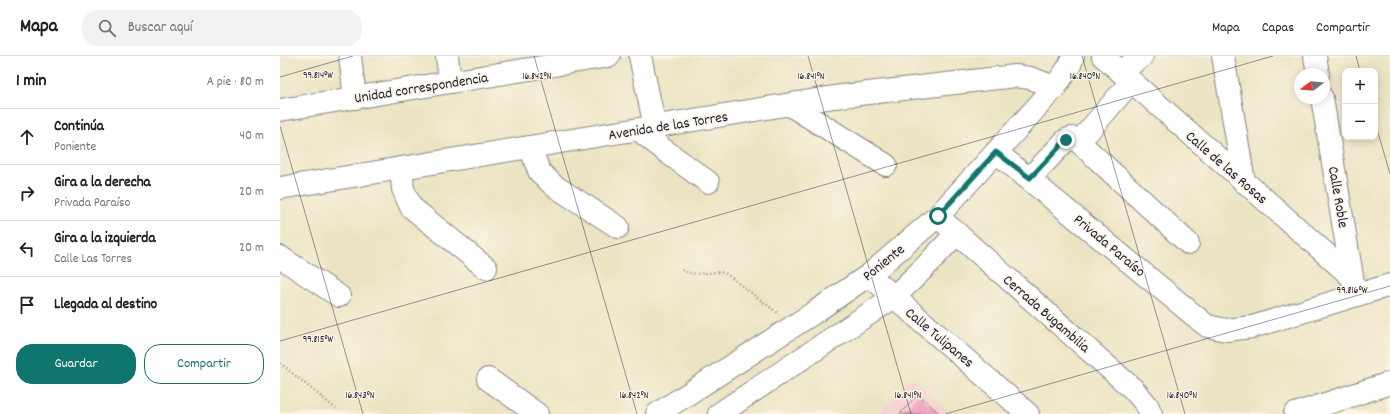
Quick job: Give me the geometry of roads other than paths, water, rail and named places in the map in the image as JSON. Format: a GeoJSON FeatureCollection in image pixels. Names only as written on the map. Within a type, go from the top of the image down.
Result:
{"type":"FeatureCollection","features":[{"type":"Feature","properties":{"kind":"street"},"geometry":{"type":"LineString","coordinates":[[350,56],[355,98]]}},
{"type":"Feature","properties":{"kind":"street"},"geometry":{"type":"LineString","coordinates":[[447,56],[450,82]]}},
{"type":"Feature","properties":{"kind":"street","name":"Unidad correspondencia"},"geometry":{"type":"LineString","coordinates":[[280,110],[609,56]]}},
{"type":"Feature","properties":{"kind":"street"},"geometry":{"type":"LineString","coordinates":[[640,56],[647,128],[664,150],[708,182]]}},
{"type":"Feature","properties":{"kind":"street","name":"Calle de las Rosas"},"geometry":{"type":"LineString","coordinates":[[1103,56],[1244,182],[1354,286]]}},
{"type":"Feature","properties":{"kind":"street"},"geometry":{"type":"LineString","coordinates":[[1076,140],[1142,56]]}},
{"type":"Feature","properties":{"kind":"street"},"geometry":{"type":"LineString","coordinates":[[1223,56],[1244,182]]}},
{"type":"Feature","properties":{"kind":"street"},"geometry":{"type":"LineString","coordinates":[[1315,56],[1317,68]]}},
{"type":"Feature","properties":{"kind":"street","name":"Poniente"},"geometry":{"type":"LineString","coordinates":[[657,414],[868,275],[938,216],[1055,87],[1075,59]]}},
{"type":"Feature","properties":{"kind":"street","name":"Avenida de las Torres"},"geometry":{"type":"LineString","coordinates":[[280,188],[834,97],[1015,76],[1030,78],[1055,87]]}},
{"type":"Feature","properties":{"kind":"street"},"geometry":{"type":"LineString","coordinates":[[790,104],[886,165]]}},
{"type":"Feature","properties":{"kind":"street","name":"Calle Roble"},"geometry":{"type":"LineString","coordinates":[[1323,104],[1354,286]]}},
{"type":"Feature","properties":{"kind":"street"},"geometry":{"type":"LineString","coordinates":[[1030,178],[1066,140],[1076,140],[1188,243]]}},
{"type":"Feature","properties":{"kind":"street"},"geometry":{"type":"LineString","coordinates":[[530,147],[539,171],[552,185],[618,228]]}},
{"type":"Feature","properties":{"kind":"street","name":"Privada Paraíso"},"geometry":{"type":"LineString","coordinates":[[996,152],[1030,178],[1207,326],[1226,330],[1252,327],[1354,286],[1390,284]]}},
{"type":"Feature","properties":{"kind":"street"},"geometry":{"type":"LineString","coordinates":[[401,168],[403,189],[411,207],[486,268]]}},
{"type":"Feature","properties":{"kind":"street","name":"Cerrada Bugambilia"},"geometry":{"type":"LineString","coordinates":[[938,216],[1133,389],[1147,405],[1151,414]]}},
{"type":"Feature","properties":{"kind":"street"},"geometry":{"type":"LineString","coordinates":[[719,414],[894,297],[957,233]]}},
{"type":"Feature","properties":{"kind":"street"},"geometry":{"type":"LineString","coordinates":[[280,257],[339,296]]}},
{"type":"Feature","properties":{"kind":"street","name":"Calle Tulipanes"},"geometry":{"type":"LineString","coordinates":[[868,275],[1013,399],[1028,414]]}},
{"type":"Feature","properties":{"kind":"street"},"geometry":{"type":"LineString","coordinates":[[488,379],[537,414]]}},
{"type":"Feature","properties":{"kind":"street"},"geometry":{"type":"LineString","coordinates":[[1295,414],[1390,383]]}}]}
